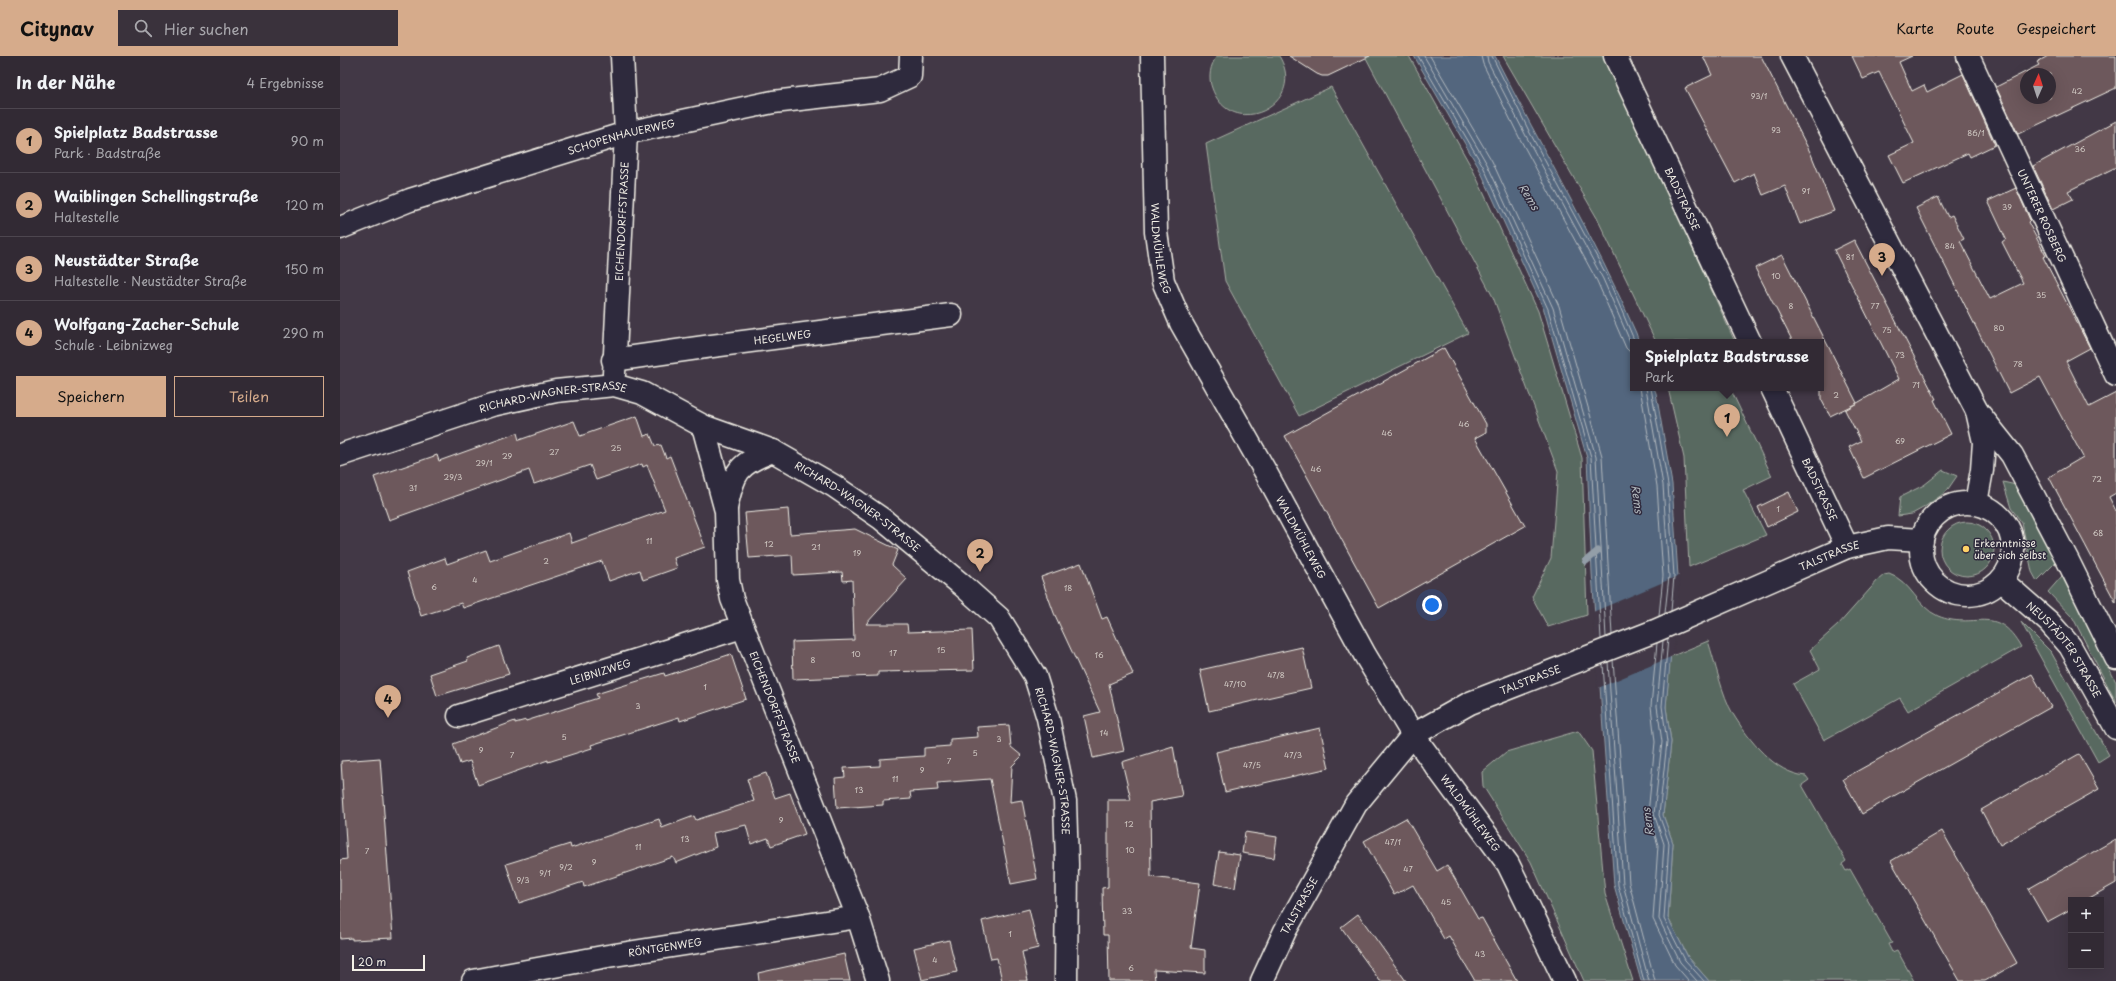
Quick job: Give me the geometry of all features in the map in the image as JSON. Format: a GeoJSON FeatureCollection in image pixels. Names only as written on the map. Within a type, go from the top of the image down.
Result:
{"type":"FeatureCollection","features":[{"type":"Feature","properties":{"kind":"street","name":"EICHENDORFFSTRASSE"},"geometry":{"type":"LineString","coordinates":[[614,385],[613,360],[626,133],[622,56]]}},
{"type":"Feature","properties":{"kind":"street","name":"WALDMÜHLEWEG"},"geometry":{"type":"LineString","coordinates":[[1152,56],[1156,232],[1163,281],[1181,323],[1265,471],[1366,655],[1413,735],[1508,864],[1565,981]]}},
{"type":"Feature","properties":{"kind":"street","name":"BADSTRASSE"},"geometry":{"type":"LineString","coordinates":[[1615,56],[1749,339]]}},
{"type":"Feature","properties":{"kind":"street"},"geometry":{"type":"LineString","coordinates":[[1792,56],[1977,411],[2012,455],[2068,561],[2116,658]]}},
{"type":"Feature","properties":{"kind":"street","name":"UNTERER ROSBERG"},"geometry":{"type":"LineString","coordinates":[[1968,56],[2116,375]]}},
{"type":"Feature","properties":{"kind":"street","name":"SCHOPENHAUERWEG"},"geometry":{"type":"LineString","coordinates":[[340,228],[410,200],[626,133],[773,102],[880,90],[910,66]]}},
{"type":"Feature","properties":{"kind":"street","name":"HEGELWEG"},"geometry":{"type":"LineString","coordinates":[[613,360],[951,315]]}},
{"type":"Feature","properties":{"kind":"street","name":"RICHARD-WAGNER-STRASSE"},"geometry":{"type":"LineString","coordinates":[[340,454],[492,405],[556,391],[614,385],[642,393],[703,426],[773,451],[834,486],[882,519],[962,585],[999,618],[1035,676],[1048,718],[1065,801],[1067,864],[1066,981]]}},
{"type":"Feature","properties":{"kind":"street","name":"BADSTRASSE"},"geometry":{"type":"LineString","coordinates":[[1773,391],[1847,547]]}},
{"type":"Feature","properties":{"kind":"street"},"geometry":{"type":"LineString","coordinates":[[1976,503],[1982,470],[1984,442],[1977,411]]}},
{"type":"Feature","properties":{"kind":"street","name":"EICHENDORFFSTRASSE"},"geometry":{"type":"LineString","coordinates":[[703,426],[726,511],[728,580],[732,599],[858,917],[878,981]]}},
{"type":"Feature","properties":{"kind":"street"},"geometry":{"type":"LineString","coordinates":[[726,511],[732,481],[742,466],[756,457],[773,451]]}},
{"type":"Feature","properties":{"kind":"street"},"geometry":{"type":"LineString","coordinates":[[1960,503],[1976,503],[1990,508],[2003,518],[2011,532],[2014,547],[2012,563],[2005,577],[1994,588],[1979,594],[1964,596],[1949,592],[1936,584],[1927,573],[1921,559],[1922,540],[1924,529],[1933,517],[1945,508],[1960,503]]}},
{"type":"Feature","properties":{"kind":"street","name":"TALSTRASSE"},"geometry":{"type":"LineString","coordinates":[[1262,981],[1285,931],[1356,804],[1413,735],[1470,703],[1655,631],[1847,547],[1888,538],[1922,540]]}},
{"type":"Feature","properties":{"kind":"street","name":"NEUSTÄDTER STRASSE"},"geometry":{"type":"LineString","coordinates":[[2001,580],[2049,622],[2070,646],[2116,728]]}},
{"type":"Feature","properties":{"kind":"street","name":"LEIBNIZWEG"},"geometry":{"type":"LineString","coordinates":[[459,716],[742,627]]}},
{"type":"Feature","properties":{"kind":"street","name":"RÖNTGENWEG"},"geometry":{"type":"LineString","coordinates":[[473,981],[608,956],[858,917]]}},
{"type":"Feature","properties":{"kind":"green space"},"geometry":{"type":"Polygon","coordinates":[[[1217,56],[1279,56],[1286,74],[1284,89],[1276,102],[1264,111],[1249,115],[1235,113],[1222,104],[1212,88],[1210,80],[1211,67],[1217,56]]]}},
{"type":"Feature","properties":{"kind":"green space"},"geometry":{"type":"Polygon","coordinates":[[[1365,56],[1409,56],[1473,170],[1538,311],[1582,458],[1587,615],[1548,627],[1532,597],[1551,558],[1558,471],[1493,297],[1365,56]]]}},
{"type":"Feature","properties":{"kind":"green space"},"geometry":{"type":"Polygon","coordinates":[[[1503,56],[1606,56],[1734,339],[1655,339],[1597,218],[1503,56]]]}},
{"type":"Feature","properties":{"kind":"green space"},"geometry":{"type":"Polygon","coordinates":[[[1331,87],[1468,333],[1299,416],[1225,281],[1206,144],[1331,87]]]}},
{"type":"Feature","properties":{"kind":"green space"},"geometry":{"type":"Polygon","coordinates":[[[1669,391],[1731,391],[1772,476],[1743,490],[1766,535],[1689,567],[1684,458],[1669,391]]]}},
{"type":"Feature","properties":{"kind":"green space"},"geometry":{"type":"Polygon","coordinates":[[[1943,470],[1957,476],[1946,492],[1912,514],[1898,516],[1900,497],[1924,485],[1943,470]]]}},
{"type":"Feature","properties":{"kind":"green space"},"geometry":{"type":"Polygon","coordinates":[[[2003,482],[2016,485],[2056,562],[2037,581],[2032,572],[2022,523],[2011,508],[2003,482]]]}},
{"type":"Feature","properties":{"kind":"green space"},"geometry":{"type":"Polygon","coordinates":[[[1962,522],[1972,522],[1982,526],[1990,534],[1994,544],[1994,554],[1990,564],[1982,572],[1972,576],[1962,576],[1952,572],[1944,564],[1940,554],[1940,544],[1944,534],[1952,526],[1962,522]]]}},
{"type":"Feature","properties":{"kind":"green space"},"geometry":{"type":"Polygon","coordinates":[[[1889,574],[1897,577],[1903,582],[1925,607],[1938,616],[1951,620],[1993,621],[2003,625],[2012,633],[2021,647],[1908,711],[1900,698],[1824,740],[1793,684],[1820,669],[1810,650],[1838,625],[1878,580],[1884,575],[1889,574]]]}},
{"type":"Feature","properties":{"kind":"green space"},"geometry":{"type":"Polygon","coordinates":[[[2062,576],[2116,682],[2116,702],[2073,618],[2048,592],[2062,576]]]}},
{"type":"Feature","properties":{"kind":"green space"},"geometry":{"type":"Polygon","coordinates":[[[2021,622],[2051,652],[2109,755],[2098,762],[2021,622]]]}},
{"type":"Feature","properties":{"kind":"green space"},"geometry":{"type":"Polygon","coordinates":[[[1708,641],[1722,688],[1733,714],[1755,744],[1773,762],[1794,774],[1806,776],[1809,780],[1802,785],[1846,861],[1842,864],[1846,871],[1850,869],[1892,943],[1888,944],[1892,952],[1897,950],[1914,981],[1709,981],[1688,957],[1668,918],[1673,843],[1663,815],[1671,742],[1666,707],[1670,657],[1708,641]]]}},
{"type":"Feature","properties":{"kind":"green space"},"geometry":{"type":"Polygon","coordinates":[[[1578,731],[1592,751],[1605,894],[1633,981],[1584,981],[1531,862],[1483,786],[1482,772],[1506,752],[1578,731]]]}},
{"type":"Feature","properties":{"kind":"water","name":"Rems"},"geometry":{"type":"Polygon","coordinates":[[[1414,56],[1495,56],[1586,228],[1636,333],[1638,339],[1630,339],[1630,391],[1655,391],[1656,393],[1672,484],[1678,576],[1666,707],[1671,742],[1663,815],[1673,843],[1668,918],[1688,957],[1709,981],[1641,981],[1614,885],[1592,573],[1587,458],[1544,310],[1479,168],[1414,56]]]}},
{"type":"Feature","properties":{"kind":"pier"},"geometry":{"type":"Polygon","coordinates":[[[1680,575],[1673,656],[1598,688],[1593,612],[1680,575]]]}},
{"type":"Feature","properties":{"kind":"building"},"geometry":{"type":"Polygon","coordinates":[[[1289,56],[1370,56],[1328,76],[1322,76],[1289,56]]]}},
{"type":"Feature","properties":{"kind":"building"},"geometry":{"type":"Polygon","coordinates":[[[1703,56],[1761,56],[1811,154],[1834,211],[1800,224],[1785,186],[1763,195],[1754,173],[1735,183],[1685,88],[1712,75],[1703,56]]]}},
{"type":"Feature","properties":{"kind":"building"},"geometry":{"type":"Polygon","coordinates":[[[1852,56],[1912,56],[1899,62],[1912,91],[1924,85],[1927,92],[1963,74],[1995,145],[1970,157],[1968,153],[1903,183],[1889,155],[1914,143],[1879,72],[1863,79],[1852,56]]]}},
{"type":"Feature","properties":{"kind":"building"},"geometry":{"type":"Polygon","coordinates":[[[2048,56],[2116,56],[2116,88],[2018,134],[1996,87],[2020,75],[2020,104],[2056,104],[2056,68],[2033,68],[2039,65],[2037,62],[2048,56]]]}},
{"type":"Feature","properties":{"kind":"building"},"geometry":{"type":"Polygon","coordinates":[[[2116,121],[2116,167],[2068,191],[2073,199],[2053,209],[2033,166],[2116,121]]]}},
{"type":"Feature","properties":{"kind":"building"},"geometry":{"type":"Polygon","coordinates":[[[2016,188],[2030,220],[2028,222],[2046,256],[2043,257],[2090,348],[2066,361],[2089,407],[2116,393],[2116,493],[2109,497],[2116,511],[2116,603],[2049,477],[2083,457],[2040,377],[2009,393],[1916,208],[1938,197],[1948,217],[1952,215],[1964,239],[1960,241],[1990,299],[2023,283],[2002,242],[2006,239],[1988,201],[2016,188]]]}},
{"type":"Feature","properties":{"kind":"building"},"geometry":{"type":"Polygon","coordinates":[[[1854,240],[1936,399],[1934,400],[1951,434],[1864,478],[1849,447],[1861,441],[1845,410],[1899,379],[1834,250],[1854,240]]]}},
{"type":"Feature","properties":{"kind":"building"},"geometry":{"type":"Polygon","coordinates":[[[1782,255],[1857,403],[1830,416],[1821,399],[1821,391],[1824,391],[1824,339],[1791,339],[1755,268],[1782,255]]]}},
{"type":"Feature","properties":{"kind":"building"},"geometry":{"type":"Polygon","coordinates":[[[1444,348],[1486,424],[1486,432],[1475,438],[1525,526],[1379,608],[1285,436],[1444,348]]]}},
{"type":"Feature","properties":{"kind":"building"},"geometry":{"type":"Polygon","coordinates":[[[637,416],[644,436],[650,434],[655,446],[661,445],[666,458],[670,456],[705,547],[674,558],[677,568],[643,580],[640,570],[609,581],[602,561],[463,608],[461,603],[421,616],[407,572],[445,558],[447,564],[486,550],[490,561],[569,533],[572,543],[665,510],[647,465],[643,467],[642,464],[596,480],[590,465],[534,484],[529,470],[389,520],[374,477],[437,455],[439,461],[517,433],[519,440],[574,421],[580,436],[637,416]]]}},
{"type":"Feature","properties":{"kind":"building"},"geometry":{"type":"Polygon","coordinates":[[[1789,492],[1798,512],[1767,527],[1758,507],[1789,492]]]}},
{"type":"Feature","properties":{"kind":"building"},"geometry":{"type":"Polygon","coordinates":[[[788,509],[790,534],[855,529],[898,550],[892,565],[907,579],[866,624],[907,624],[908,632],[972,630],[974,670],[878,672],[878,676],[793,679],[792,642],[854,640],[852,580],[843,581],[842,572],[793,575],[792,555],[749,558],[745,513],[788,509]]]}},
{"type":"Feature","properties":{"kind":"building"},"geometry":{"type":"Polygon","coordinates":[[[1081,563],[1102,619],[1107,617],[1133,674],[1109,684],[1124,751],[1093,758],[1084,716],[1100,712],[1054,613],[1041,577],[1081,563]]]}},
{"type":"Feature","properties":{"kind":"building"},"geometry":{"type":"Polygon","coordinates":[[[499,646],[509,674],[437,696],[430,674],[468,661],[467,658],[499,646]]]}},
{"type":"Feature","properties":{"kind":"building"},"geometry":{"type":"Polygon","coordinates":[[[1302,647],[1311,688],[1209,711],[1200,670],[1302,647]]]}},
{"type":"Feature","properties":{"kind":"building"},"geometry":{"type":"Polygon","coordinates":[[[731,654],[746,699],[680,721],[679,717],[591,745],[592,748],[548,762],[548,760],[478,785],[470,761],[460,764],[453,744],[515,721],[515,723],[526,721],[598,698],[596,694],[664,673],[665,676],[731,654]]]}},
{"type":"Feature","properties":{"kind":"building"},"geometry":{"type":"Polygon","coordinates":[[[2032,674],[2051,707],[1862,814],[1843,779],[2032,674]]]}},
{"type":"Feature","properties":{"kind":"building"},"geometry":{"type":"Polygon","coordinates":[[[1009,725],[1011,747],[1022,756],[1012,766],[1010,802],[1022,800],[1037,879],[1011,884],[990,779],[937,783],[938,790],[910,792],[911,799],[883,801],[883,805],[837,808],[835,778],[845,777],[844,768],[880,766],[880,759],[924,756],[924,748],[950,746],[950,739],[978,737],[977,727],[1009,725]]]}},
{"type":"Feature","properties":{"kind":"building"},"geometry":{"type":"Polygon","coordinates":[[[1320,728],[1329,768],[1225,792],[1216,752],[1320,728]]]}},
{"type":"Feature","properties":{"kind":"building"},"geometry":{"type":"Polygon","coordinates":[[[1173,746],[1182,796],[1150,802],[1151,877],[1200,883],[1191,948],[1205,950],[1205,973],[1154,970],[1155,981],[1109,981],[1108,935],[1103,935],[1102,888],[1108,887],[1108,800],[1131,800],[1122,762],[1173,746]]]}},
{"type":"Feature","properties":{"kind":"building"},"geometry":{"type":"Polygon","coordinates":[[[2079,754],[2099,789],[2000,845],[1981,810],[2079,754]]]}},
{"type":"Feature","properties":{"kind":"building"},"geometry":{"type":"Polygon","coordinates":[[[380,758],[393,938],[352,940],[352,938],[340,939],[340,860],[347,859],[341,761],[380,758]]]}},
{"type":"Feature","properties":{"kind":"building"},"geometry":{"type":"Polygon","coordinates":[[[766,773],[775,798],[790,793],[805,834],[771,846],[768,838],[751,844],[746,825],[713,833],[716,847],[676,863],[673,857],[584,887],[583,882],[519,903],[506,864],[570,844],[571,848],[659,819],[662,828],[694,816],[696,820],[754,801],[747,779],[766,773]]]}},
{"type":"Feature","properties":{"kind":"building"},"geometry":{"type":"Polygon","coordinates":[[[1406,818],[1437,871],[1447,865],[1478,919],[1482,918],[1517,981],[1475,981],[1449,936],[1444,939],[1413,885],[1394,895],[1364,841],[1406,818]]]}},
{"type":"Feature","properties":{"kind":"building"},"geometry":{"type":"Polygon","coordinates":[[[1942,831],[2017,963],[1985,981],[1960,981],[1891,861],[1942,831]]]}},
{"type":"Feature","properties":{"kind":"building"},"geometry":{"type":"Polygon","coordinates":[[[1245,832],[1277,837],[1274,858],[1242,853],[1245,832]]]}},
{"type":"Feature","properties":{"kind":"building"},"geometry":{"type":"Polygon","coordinates":[[[2116,839],[2116,883],[2091,897],[2068,897],[2068,911],[2047,922],[2028,889],[2116,839]]]}},
{"type":"Feature","properties":{"kind":"building"},"geometry":{"type":"Polygon","coordinates":[[[1219,852],[1240,855],[1235,888],[1214,884],[1219,852]]]}},
{"type":"Feature","properties":{"kind":"building"},"geometry":{"type":"Polygon","coordinates":[[[1029,909],[1038,948],[1022,952],[1028,981],[1002,981],[997,958],[991,959],[982,921],[1029,909]]]}},
{"type":"Feature","properties":{"kind":"building"},"geometry":{"type":"Polygon","coordinates":[[[1358,914],[1406,981],[1380,981],[1341,927],[1358,914]]]}},
{"type":"Feature","properties":{"kind":"building"},"geometry":{"type":"Polygon","coordinates":[[[949,940],[957,972],[922,980],[914,948],[949,940]]]}},
{"type":"Feature","properties":{"kind":"building"},"geometry":{"type":"Polygon","coordinates":[[[844,954],[850,981],[759,981],[758,973],[844,954]]]}},
{"type":"Feature","properties":{"kind":"waterway"},"geometry":{"type":"LineString","coordinates":[[1586,561],[1598,551]]}},
{"type":"Feature","properties":{"kind":"place","name":"Neustädter Straße"},"geometry":{"type":"Point","coordinates":[1882,276]}},
{"type":"Feature","properties":{"kind":"place","name":"Spielplatz Badstrasse"},"geometry":{"type":"Point","coordinates":[1727,437]}},
{"type":"Feature","properties":{"kind":"place","name":"Erkenntnisse über sich selbst"},"geometry":{"type":"Point","coordinates":[1966,549]}},
{"type":"Feature","properties":{"kind":"place","name":"Waiblingen Schellingstraße"},"geometry":{"type":"Point","coordinates":[980,572]}},
{"type":"Feature","properties":{"kind":"place","name":"Wolfgang-Zacher-Schule"},"geometry":{"type":"Point","coordinates":[388,718]}}]}
